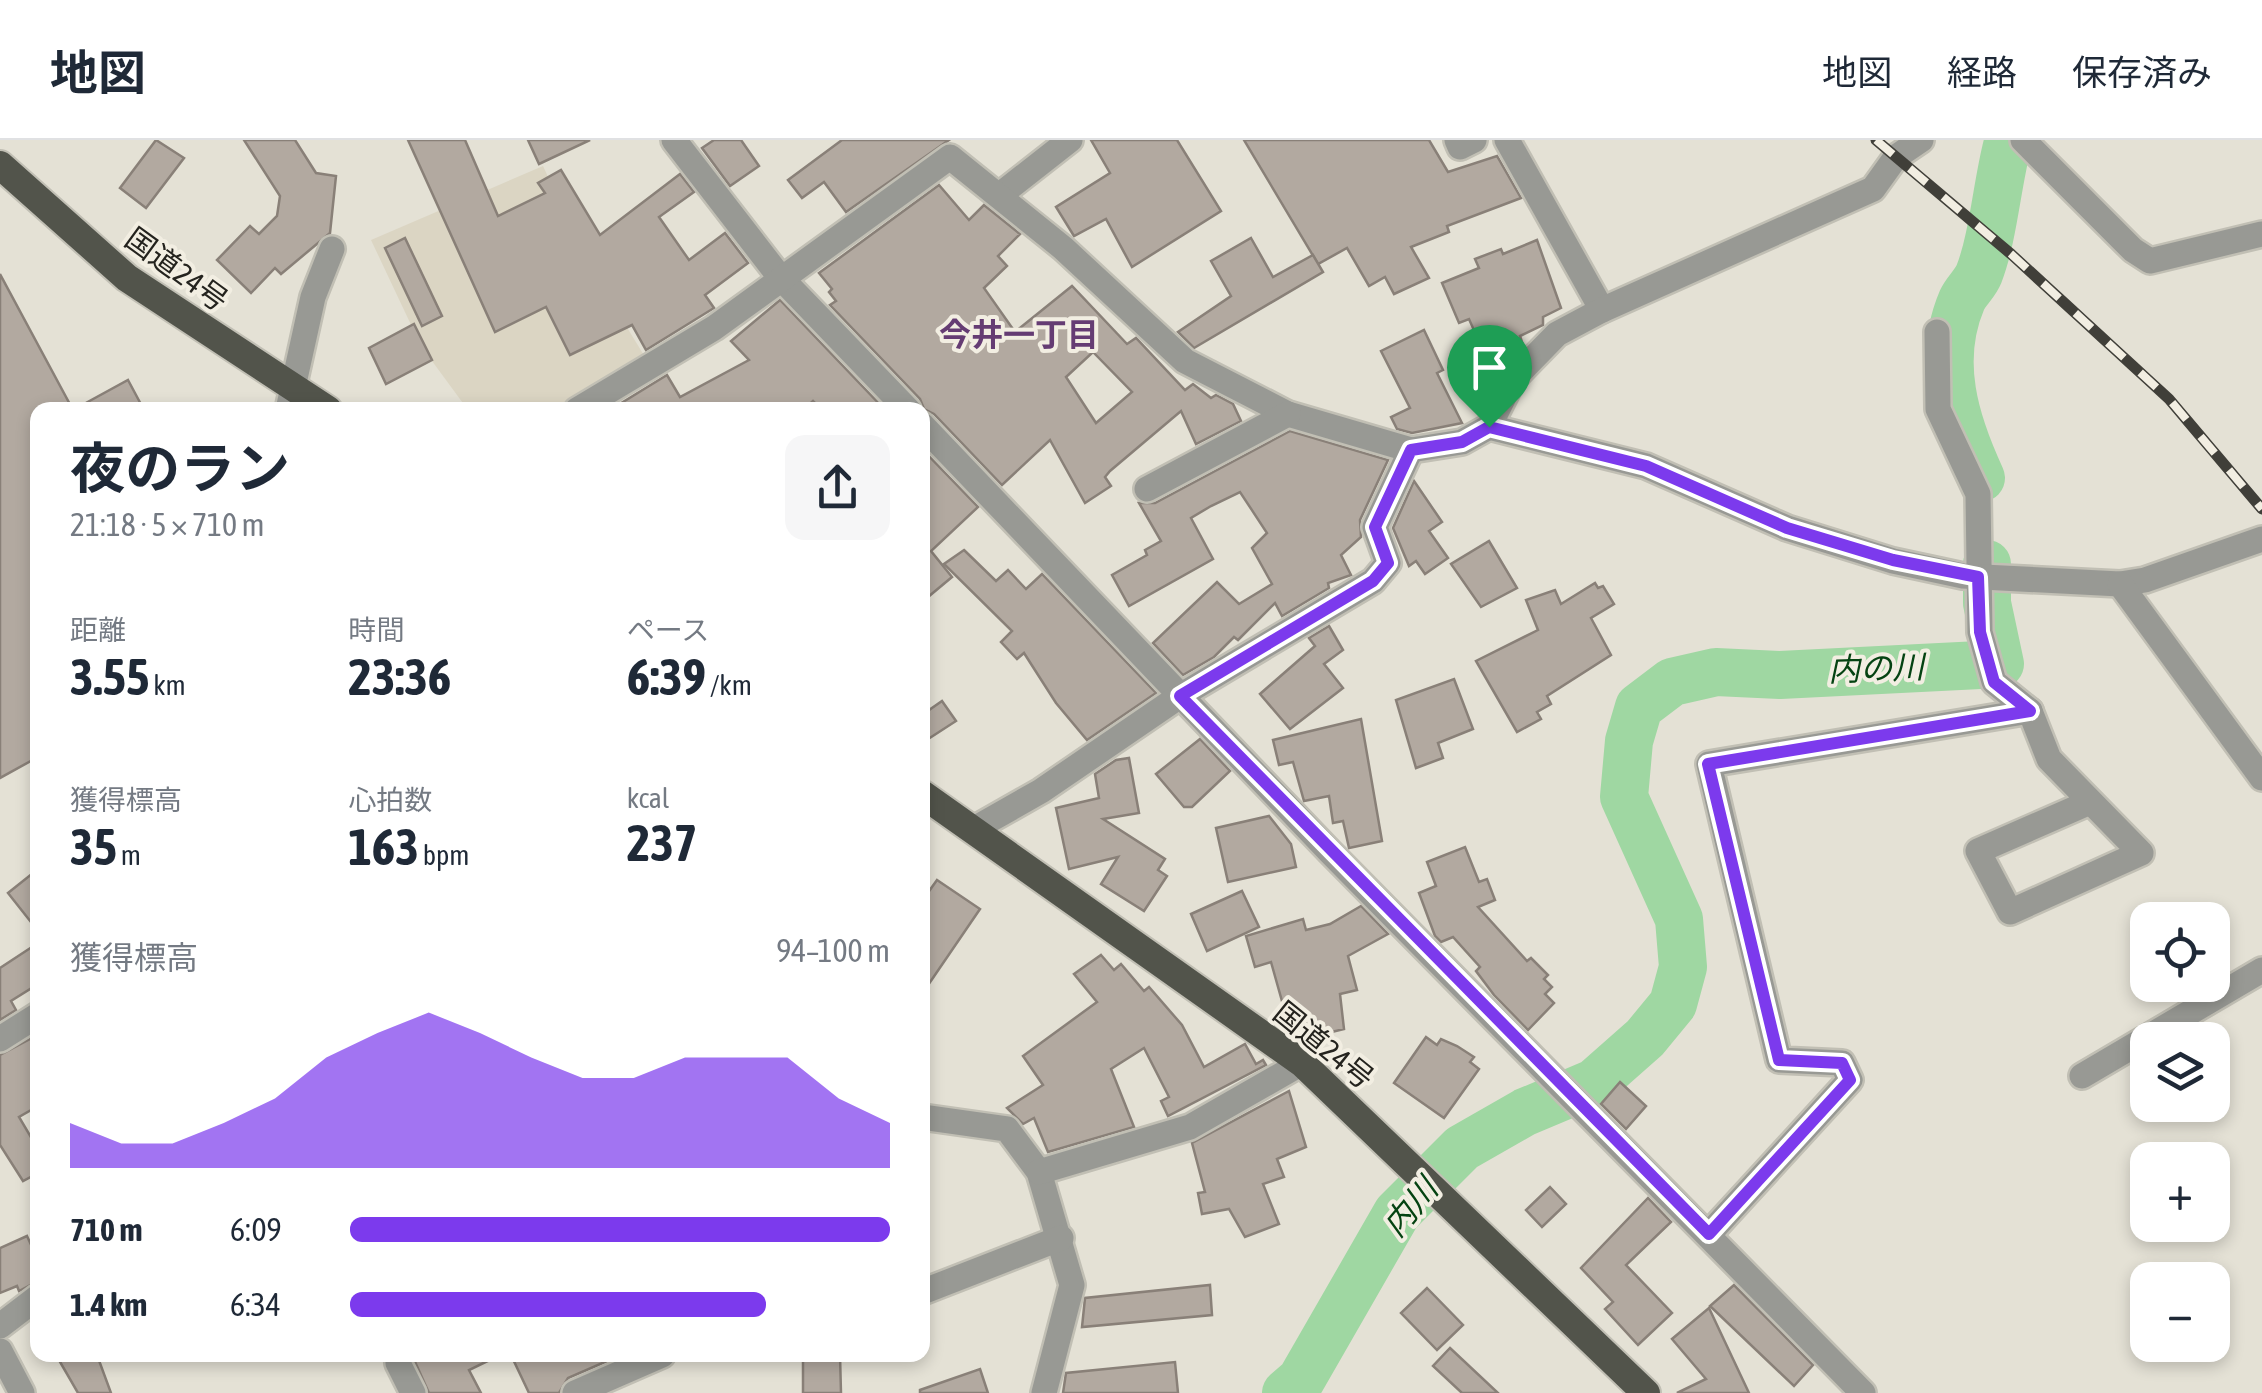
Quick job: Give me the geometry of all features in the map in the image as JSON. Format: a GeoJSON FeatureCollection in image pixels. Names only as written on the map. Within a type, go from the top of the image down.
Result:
{"type":"FeatureCollection","features":[{"type":"Feature","properties":{"kind":"highway","name":"国道24号"},"geometry":{"type":"LineString","coordinates":[[0,164],[127,278],[290,399]]}},
{"type":"Feature","properties":{"kind":"highway","name":"国道24号"},"geometry":{"type":"LineString","coordinates":[[930,799],[1302,1063],[1449,1199],[1646,1393]]}},
{"type":"Feature","properties":{"kind":"street"},"geometry":{"type":"LineString","coordinates":[[674,140],[779,276],[900,402]]}},
{"type":"Feature","properties":{"kind":"street"},"geometry":{"type":"LineString","coordinates":[[1000,194],[1070,140]]}},
{"type":"Feature","properties":{"kind":"street"},"geometry":{"type":"LineString","coordinates":[[1458,140],[1460,147],[1474,140]]}},
{"type":"Feature","properties":{"kind":"street"},"geometry":{"type":"LineString","coordinates":[[1507,140],[1602,310]]}},
{"type":"Feature","properties":{"kind":"street"},"geometry":{"type":"LineString","coordinates":[[589,402],[714,328],[779,276],[950,157],[1000,194],[1185,361],[1288,414],[1411,450],[1462,442],[1489,427],[1513,379],[1558,334],[1602,310],[1872,189],[1896,156],[1915,141]]}},
{"type":"Feature","properties":{"kind":"street"},"geometry":{"type":"LineString","coordinates":[[2024,143],[2150,262],[2262,234]]}},
{"type":"Feature","properties":{"kind":"street"},"geometry":{"type":"LineString","coordinates":[[290,399],[313,297],[332,249]]}},
{"type":"Feature","properties":{"kind":"street"},"geometry":{"type":"LineString","coordinates":[[1937,332],[1938,409],[1978,494],[1980,632],[1994,682],[2030,711],[2049,759],[2141,854],[2010,912],[1978,851],[2090,802]]}},
{"type":"Feature","properties":{"kind":"street"},"geometry":{"type":"LineString","coordinates":[[1147,489],[1288,414]]}},
{"type":"Feature","properties":{"kind":"street"},"geometry":{"type":"LineString","coordinates":[[1489,427],[1646,466],[1787,528],[1893,560],[1978,577],[2120,584],[2145,580],[2262,539]]}},
{"type":"Feature","properties":{"kind":"street"},"geometry":{"type":"LineString","coordinates":[[930,433],[1180,696],[1863,1393]]}},
{"type":"Feature","properties":{"kind":"street"},"geometry":{"type":"LineString","coordinates":[[974,829],[1041,792],[1180,696],[1373,581],[1388,563],[1375,527],[1411,450]]}},
{"type":"Feature","properties":{"kind":"street"},"geometry":{"type":"LineString","coordinates":[[2120,584],[2262,778]]}},
{"type":"Feature","properties":{"kind":"street"},"geometry":{"type":"LineString","coordinates":[[1709,1234],[1850,1080],[1842,1063],[1779,1060],[1708,764],[2030,711]]}},
{"type":"Feature","properties":{"kind":"street"},"geometry":{"type":"LineString","coordinates":[[2082,1076],[2262,970]]}},
{"type":"Feature","properties":{"kind":"street"},"geometry":{"type":"LineString","coordinates":[[0,1038],[30,1020]]}},
{"type":"Feature","properties":{"kind":"street"},"geometry":{"type":"LineString","coordinates":[[1039,1172],[1190,1127],[1302,1063]]}},
{"type":"Feature","properties":{"kind":"street"},"geometry":{"type":"LineString","coordinates":[[930,1118],[1007,1129],[1039,1172],[1072,1285],[1044,1393]]}},
{"type":"Feature","properties":{"kind":"street"},"geometry":{"type":"LineString","coordinates":[[930,1289],[1061,1238]]}},
{"type":"Feature","properties":{"kind":"street"},"geometry":{"type":"LineString","coordinates":[[0,1326],[30,1303]]}},
{"type":"Feature","properties":{"kind":"street"},"geometry":{"type":"LineString","coordinates":[[0,1350],[22,1393]]}},
{"type":"Feature","properties":{"kind":"street"},"geometry":{"type":"LineString","coordinates":[[575,1393],[643,1362]]}},
{"type":"Feature","properties":{"kind":"street"},"geometry":{"type":"LineString","coordinates":[[398,1363],[413,1393]]}},
{"type":"Feature","properties":{"kind":"shaded area"},"geometry":{"type":"Polygon","coordinates":[[[543,166],[589,265],[645,357],[577,402],[462,402],[421,346],[371,240],[543,166]]]}},
{"type":"Feature","properties":{"kind":"building"},"geometry":{"type":"Polygon","coordinates":[[[156,140],[184,158],[146,208],[120,188],[156,140]]]}},
{"type":"Feature","properties":{"kind":"building"},"geometry":{"type":"Polygon","coordinates":[[[244,140],[295,140],[316,173],[336,176],[330,233],[281,274],[275,268],[251,293],[217,260],[250,226],[259,234],[277,216],[280,196],[244,140]]]}},
{"type":"Feature","properties":{"kind":"building"},"geometry":{"type":"Polygon","coordinates":[[[408,140],[465,140],[498,216],[545,193],[538,183],[561,170],[600,235],[680,174],[694,192],[659,217],[689,260],[725,233],[748,263],[705,295],[714,308],[646,350],[632,325],[570,355],[546,307],[495,332],[408,140]]]}},
{"type":"Feature","properties":{"kind":"building"},"geometry":{"type":"Polygon","coordinates":[[[528,140],[590,140],[539,164],[528,140]]]}},
{"type":"Feature","properties":{"kind":"building"},"geometry":{"type":"Polygon","coordinates":[[[714,140],[741,140],[759,166],[730,186],[702,148],[714,140]]]}},
{"type":"Feature","properties":{"kind":"building"},"geometry":{"type":"Polygon","coordinates":[[[842,140],[949,140],[846,212],[824,182],[802,198],[788,180],[842,140]]]}},
{"type":"Feature","properties":{"kind":"building"},"geometry":{"type":"Polygon","coordinates":[[[1091,140],[1177,140],[1221,211],[1132,267],[1106,219],[1074,236],[1056,207],[1110,173],[1091,140]]]}},
{"type":"Feature","properties":{"kind":"building"},"geometry":{"type":"Polygon","coordinates":[[[1244,140],[1429,140],[1448,172],[1497,156],[1521,198],[1447,226],[1449,232],[1411,247],[1429,278],[1394,294],[1385,277],[1369,286],[1347,248],[1318,264],[1244,140]]]}},
{"type":"Feature","properties":{"kind":"building"},"geometry":{"type":"Polygon","coordinates":[[[939,185],[969,220],[984,205],[1020,234],[998,256],[1007,266],[984,288],[1015,332],[1072,286],[1127,344],[1136,338],[1185,390],[1193,384],[1211,398],[1216,395],[1233,404],[1241,421],[1196,444],[1181,411],[1110,471],[1105,477],[1111,486],[1085,503],[1050,440],[1002,485],[930,412],[930,402],[921,402],[830,305],[836,301],[829,292],[832,289],[819,273],[939,185]],[[1093,352],[1066,377],[1096,423],[1132,392],[1093,352]]]}},
{"type":"Feature","properties":{"kind":"building"},"geometry":{"type":"Polygon","coordinates":[[[405,238],[442,316],[422,326],[385,248],[405,238]]]}},
{"type":"Feature","properties":{"kind":"building"},"geometry":{"type":"Polygon","coordinates":[[[1251,238],[1273,277],[1313,255],[1323,272],[1194,348],[1178,332],[1231,296],[1211,261],[1251,238]]]}},
{"type":"Feature","properties":{"kind":"building"},"geometry":{"type":"Polygon","coordinates":[[[1537,240],[1561,308],[1543,317],[1543,325],[1520,336],[1523,345],[1516,353],[1499,360],[1494,349],[1484,353],[1469,319],[1459,323],[1442,283],[1479,268],[1475,259],[1501,249],[1503,254],[1537,240]]]}},
{"type":"Feature","properties":{"kind":"building"},"geometry":{"type":"Polygon","coordinates":[[[0,274],[69,402],[30,402],[30,761],[0,778],[0,274]]]}},
{"type":"Feature","properties":{"kind":"building"},"geometry":{"type":"Polygon","coordinates":[[[780,300],[877,402],[623,402],[667,375],[680,397],[749,360],[731,341],[780,300]]]}},
{"type":"Feature","properties":{"kind":"building"},"geometry":{"type":"Polygon","coordinates":[[[414,324],[432,360],[386,384],[369,348],[414,324]]]}},
{"type":"Feature","properties":{"kind":"building"},"geometry":{"type":"Polygon","coordinates":[[[1424,330],[1443,370],[1437,373],[1462,423],[1412,433],[1397,429],[1391,417],[1410,408],[1381,351],[1424,330]]]}},
{"type":"Feature","properties":{"kind":"building"},"geometry":{"type":"Polygon","coordinates":[[[128,380],[140,402],[88,402],[128,380]]]}},
{"type":"Feature","properties":{"kind":"building"},"geometry":{"type":"Polygon","coordinates":[[[1290,431],[1388,460],[1360,520],[1361,537],[1341,555],[1351,575],[1328,583],[1329,588],[1282,616],[1275,603],[1238,640],[1234,637],[1214,657],[1183,675],[1153,643],[1217,582],[1239,604],[1272,584],[1252,548],[1267,533],[1240,492],[1211,506],[1191,518],[1213,559],[1129,606],[1112,575],[1147,555],[1145,550],[1161,541],[1139,503],[1155,503],[1290,431]]]}},
{"type":"Feature","properties":{"kind":"building"},"geometry":{"type":"Polygon","coordinates":[[[930,457],[978,507],[931,551],[952,577],[930,595],[930,457]]]}},
{"type":"Feature","properties":{"kind":"building"},"geometry":{"type":"Polygon","coordinates":[[[1414,481],[1442,522],[1429,531],[1448,558],[1425,574],[1416,561],[1409,566],[1393,528],[1414,481]]]}},
{"type":"Feature","properties":{"kind":"building"},"geometry":{"type":"Polygon","coordinates":[[[1489,541],[1517,588],[1481,607],[1451,564],[1489,541]]]}},
{"type":"Feature","properties":{"kind":"building"},"geometry":{"type":"Polygon","coordinates":[[[964,550],[996,581],[1008,570],[1026,589],[1042,574],[1156,693],[1087,740],[1056,703],[1024,653],[1017,659],[1001,642],[1012,631],[944,564],[964,550]]]}},
{"type":"Feature","properties":{"kind":"building"},"geometry":{"type":"Polygon","coordinates":[[[1595,583],[1598,588],[1603,586],[1614,604],[1591,618],[1611,655],[1547,696],[1551,704],[1537,712],[1541,719],[1517,732],[1476,661],[1538,630],[1526,600],[1555,590],[1561,604],[1595,583]]]}},
{"type":"Feature","properties":{"kind":"building"},"geometry":{"type":"Polygon","coordinates":[[[1329,626],[1343,650],[1324,664],[1343,688],[1290,729],[1260,694],[1315,646],[1309,638],[1329,626]]]}},
{"type":"Feature","properties":{"kind":"building"},"geometry":{"type":"Polygon","coordinates":[[[1454,679],[1473,729],[1438,743],[1443,758],[1416,768],[1396,700],[1454,679]]]}},
{"type":"Feature","properties":{"kind":"building"},"geometry":{"type":"Polygon","coordinates":[[[942,701],[956,721],[930,738],[930,709],[942,701]]]}},
{"type":"Feature","properties":{"kind":"building"},"geometry":{"type":"Polygon","coordinates":[[[1361,719],[1382,841],[1349,848],[1343,821],[1333,823],[1329,796],[1304,801],[1293,762],[1279,765],[1273,740],[1361,719]]]}},
{"type":"Feature","properties":{"kind":"building"},"geometry":{"type":"Polygon","coordinates":[[[1200,739],[1230,771],[1192,807],[1184,807],[1156,774],[1200,739]]]}},
{"type":"Feature","properties":{"kind":"building"},"geometry":{"type":"Polygon","coordinates":[[[1129,758],[1139,813],[1103,819],[1165,859],[1158,870],[1167,876],[1144,911],[1101,884],[1118,857],[1069,869],[1056,808],[1099,798],[1095,774],[1116,760],[1129,758]]]}},
{"type":"Feature","properties":{"kind":"building"},"geometry":{"type":"Polygon","coordinates":[[[1269,816],[1291,844],[1296,867],[1228,882],[1216,828],[1269,816]]]}},
{"type":"Feature","properties":{"kind":"building"},"geometry":{"type":"Polygon","coordinates":[[[1465,847],[1479,882],[1487,879],[1495,900],[1478,907],[1527,961],[1531,958],[1548,975],[1544,979],[1552,987],[1545,994],[1554,1003],[1528,1030],[1494,995],[1476,971],[1480,967],[1453,937],[1441,942],[1435,936],[1419,893],[1436,886],[1427,862],[1465,847]]]}},
{"type":"Feature","properties":{"kind":"building"},"geometry":{"type":"Polygon","coordinates":[[[30,875],[30,921],[8,893],[30,875]]]}},
{"type":"Feature","properties":{"kind":"building"},"geometry":{"type":"Polygon","coordinates":[[[937,880],[980,909],[930,982],[930,890],[937,880]]]}},
{"type":"Feature","properties":{"kind":"building"},"geometry":{"type":"Polygon","coordinates":[[[1242,891],[1259,927],[1207,951],[1191,914],[1242,891]]]}},
{"type":"Feature","properties":{"kind":"building"},"geometry":{"type":"Polygon","coordinates":[[[1361,906],[1388,934],[1348,956],[1357,990],[1340,994],[1344,1029],[1311,1037],[1306,1021],[1289,1026],[1271,962],[1255,967],[1246,936],[1303,919],[1306,930],[1330,924],[1361,906]]]}},
{"type":"Feature","properties":{"kind":"building"},"geometry":{"type":"Polygon","coordinates":[[[30,948],[30,989],[11,1001],[16,1010],[0,1020],[0,968],[30,948]]]}},
{"type":"Feature","properties":{"kind":"building"},"geometry":{"type":"Polygon","coordinates":[[[1101,955],[1114,970],[1121,964],[1144,991],[1149,987],[1182,1025],[1204,1067],[1245,1044],[1256,1064],[1263,1060],[1266,1065],[1168,1116],[1161,1101],[1169,1097],[1144,1048],[1111,1069],[1134,1127],[1048,1152],[1034,1118],[1023,1124],[1007,1108],[1043,1085],[1023,1056],[1097,1002],[1074,974],[1101,955]]]}},
{"type":"Feature","properties":{"kind":"building"},"geometry":{"type":"Polygon","coordinates":[[[1426,1037],[1437,1045],[1441,1039],[1457,1046],[1474,1057],[1470,1062],[1479,1069],[1444,1118],[1394,1083],[1426,1037]]]}},
{"type":"Feature","properties":{"kind":"building"},"geometry":{"type":"Polygon","coordinates":[[[30,1039],[30,1111],[19,1117],[30,1136],[30,1177],[23,1181],[0,1145],[0,1055],[30,1039]]]}},
{"type":"Feature","properties":{"kind":"building"},"geometry":{"type":"Polygon","coordinates":[[[1620,1082],[1646,1106],[1626,1129],[1601,1104],[1620,1082]]]}},
{"type":"Feature","properties":{"kind":"building"},"geometry":{"type":"Polygon","coordinates":[[[1289,1091],[1306,1147],[1277,1159],[1284,1177],[1263,1184],[1279,1224],[1245,1237],[1229,1209],[1202,1214],[1198,1193],[1205,1192],[1192,1143],[1289,1091]]]}},
{"type":"Feature","properties":{"kind":"building"},"geometry":{"type":"Polygon","coordinates":[[[1550,1187],[1566,1204],[1542,1227],[1526,1210],[1550,1187]]]}},
{"type":"Feature","properties":{"kind":"building"},"geometry":{"type":"Polygon","coordinates":[[[1648,1198],[1671,1222],[1626,1265],[1672,1313],[1638,1345],[1605,1309],[1613,1302],[1581,1268],[1648,1198]]]}},
{"type":"Feature","properties":{"kind":"building"},"geometry":{"type":"Polygon","coordinates":[[[27,1236],[30,1285],[0,1293],[0,1248],[27,1236]]]}},
{"type":"Feature","properties":{"kind":"building"},"geometry":{"type":"Polygon","coordinates":[[[1210,1285],[1212,1315],[1082,1327],[1085,1298],[1210,1285]]]}},
{"type":"Feature","properties":{"kind":"building"},"geometry":{"type":"Polygon","coordinates":[[[1734,1285],[1813,1365],[1794,1386],[1710,1306],[1734,1285]]]}},
{"type":"Feature","properties":{"kind":"building"},"geometry":{"type":"Polygon","coordinates":[[[1427,1288],[1463,1325],[1437,1350],[1401,1313],[1427,1288]]]}},
{"type":"Feature","properties":{"kind":"building"},"geometry":{"type":"Polygon","coordinates":[[[1709,1308],[1749,1393],[1677,1393],[1706,1379],[1672,1339],[1709,1308]]]}},
{"type":"Feature","properties":{"kind":"building"},"geometry":{"type":"Polygon","coordinates":[[[1450,1348],[1498,1393],[1462,1393],[1433,1366],[1450,1348]]]}},
{"type":"Feature","properties":{"kind":"building"},"geometry":{"type":"Polygon","coordinates":[[[60,1362],[100,1362],[111,1393],[78,1393],[60,1362]]]}},
{"type":"Feature","properties":{"kind":"building"},"geometry":{"type":"Polygon","coordinates":[[[415,1362],[486,1362],[469,1370],[481,1393],[429,1393],[415,1362]]]}},
{"type":"Feature","properties":{"kind":"building"},"geometry":{"type":"Polygon","coordinates":[[[514,1362],[605,1362],[568,1378],[559,1393],[529,1393],[514,1362]]]}},
{"type":"Feature","properties":{"kind":"building"},"geometry":{"type":"Polygon","coordinates":[[[803,1362],[840,1362],[841,1393],[803,1393],[803,1362]]]}},
{"type":"Feature","properties":{"kind":"building"},"geometry":{"type":"Polygon","coordinates":[[[1175,1362],[1178,1393],[1063,1393],[1066,1373],[1175,1362]]]}},
{"type":"Feature","properties":{"kind":"building"},"geometry":{"type":"Polygon","coordinates":[[[980,1369],[988,1393],[920,1393],[920,1390],[980,1369]]]}},
{"type":"Feature","properties":{"kind":"waterway","name":"内の川"},"geometry":{"type":"LineString","coordinates":[[1981,478],[1957,413],[1950,346],[1962,300],[1984,260],[2007,146],[2014,140]]}},
{"type":"Feature","properties":{"kind":"waterway","name":"内の川"},"geometry":{"type":"LineString","coordinates":[[1286,1393],[1301,1380],[1397,1213],[1462,1148],[1525,1112],[1594,1083],[1645,1038],[1673,1004],[1683,967],[1679,919],[1624,797],[1629,741],[1639,707],[1672,682],[1716,672],[1780,675],[2000,664],[1987,603],[1987,564]]}},
{"type":"Feature","properties":{"kind":"railway"},"geometry":{"type":"LineString","coordinates":[[1876,140],[2011,254],[2169,399],[2262,509]]}},
{"type":"Feature","properties":{"kind":"district","name":"今井一丁目"},"geometry":{"type":"Point","coordinates":[1019,334]}},
{"type":"Feature","properties":{"kind":"route"},"geometry":{"type":"LineString","coordinates":[[1489,427],[1646,466],[1787,528],[1893,560],[1978,577],[1980,632],[1994,682],[2030,711],[1708,764],[1779,1060],[1842,1063],[1850,1080],[1758,1176],[1709,1234],[1180,696],[1373,581],[1388,563],[1375,527],[1411,450],[1462,442],[1489,427]]}},
{"type":"Feature","properties":{"kind":"water label","name":"内川"},"geometry":{"type":"Point","coordinates":[1410,1207]}}]}
